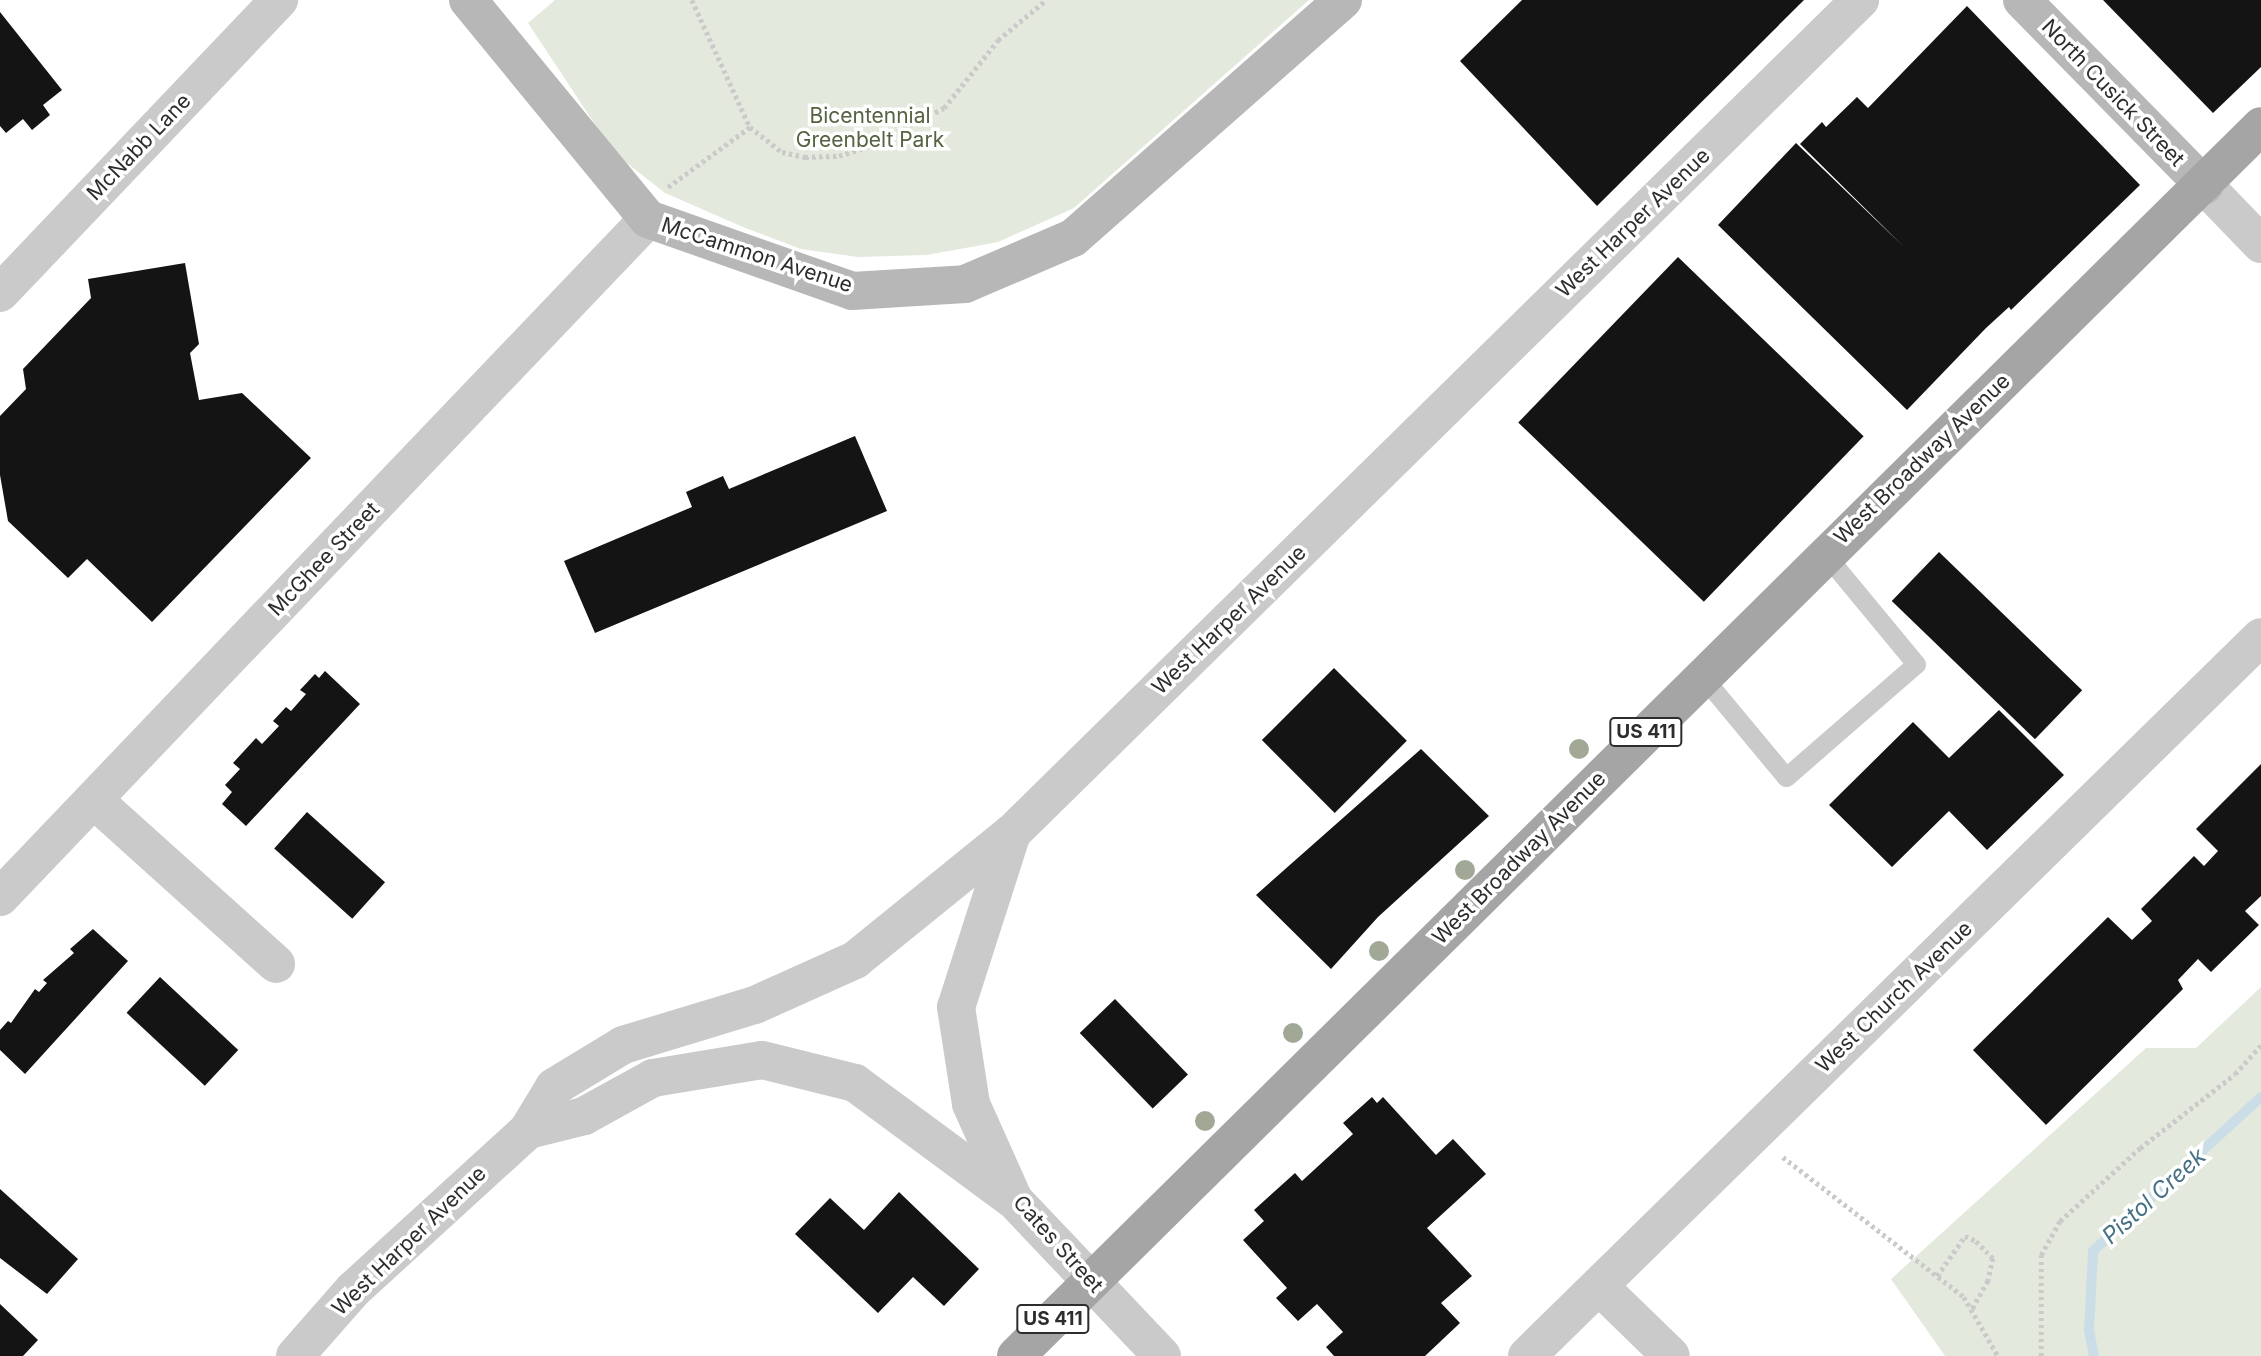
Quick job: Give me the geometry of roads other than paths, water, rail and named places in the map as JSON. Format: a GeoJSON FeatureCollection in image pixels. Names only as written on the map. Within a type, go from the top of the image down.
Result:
{"type":"FeatureCollection","features":[{"type":"Feature","properties":{"kind":"main road","name":"US 411"},"geometry":{"type":"LineString","coordinates":[[2204,185],[2261,126]]}},
{"type":"Feature","properties":{"kind":"main road","name":"West Broadway Avenue"},"geometry":{"type":"LineString","coordinates":[[1016,1356],[1825,554],[2204,185]]}},
{"type":"Feature","properties":{"kind":"street","name":"McNabb Lane"},"geometry":{"type":"LineString","coordinates":[[0,293],[279,0]]}},
{"type":"Feature","properties":{"kind":"street","name":"McCammon Avenue"},"geometry":{"type":"LineString","coordinates":[[468,0],[648,219],[852,291],[965,284],[1073,238],[1343,0]]}},
{"type":"Feature","properties":{"kind":"street","name":"West Harper Avenue"},"geometry":{"type":"LineString","coordinates":[[295,1356],[353,1290],[528,1130],[554,1087],[623,1045],[755,1005],[855,960],[1012,833],[1860,0]]}},
{"type":"Feature","properties":{"kind":"street","name":"North Cusick Street"},"geometry":{"type":"LineString","coordinates":[[2022,0],[2204,185]]}},
{"type":"Feature","properties":{"kind":"street"},"geometry":{"type":"LineString","coordinates":[[2204,185],[2261,244]]}},
{"type":"Feature","properties":{"kind":"street","name":"McGhee Street"},"geometry":{"type":"LineString","coordinates":[[3,885],[93,800],[648,219]]}},
{"type":"Feature","properties":{"kind":"street","name":"West Church Avenue"},"geometry":{"type":"LineString","coordinates":[[1527,1356],[2261,637]]}},
{"type":"Feature","properties":{"kind":"street"},"geometry":{"type":"LineString","coordinates":[[93,800],[276,964]]}},
{"type":"Feature","properties":{"kind":"street","name":"Cates Street"},"geometry":{"type":"LineString","coordinates":[[1012,833],[956,1007],[971,1104],[1014,1200],[1162,1356]]}},
{"type":"Feature","properties":{"kind":"street","name":"West Harper Avenue"},"geometry":{"type":"LineString","coordinates":[[528,1130],[584,1116],[653,1078],[762,1060],[855,1083],[1014,1200]]}},
{"type":"Feature","properties":{"kind":"street"},"geometry":{"type":"LineString","coordinates":[[1599,1286],[1662,1353]]}},
{"type":"Feature","properties":{"kind":"lane"},"geometry":{"type":"LineString","coordinates":[[1702,676],[1786,777],[1916,664],[1825,554]]}},
{"type":"Feature","properties":{"kind":"waterway","name":"Pistol Creek"},"geometry":{"type":"LineString","coordinates":[[2094,1356],[2089,1331],[2093,1251],[2261,1097]]}},
{"type":"Feature","properties":{"kind":"park label","name":"Bicentennial Greenbelt Park"},"geometry":{"type":"Point","coordinates":[870,128]}}]}
